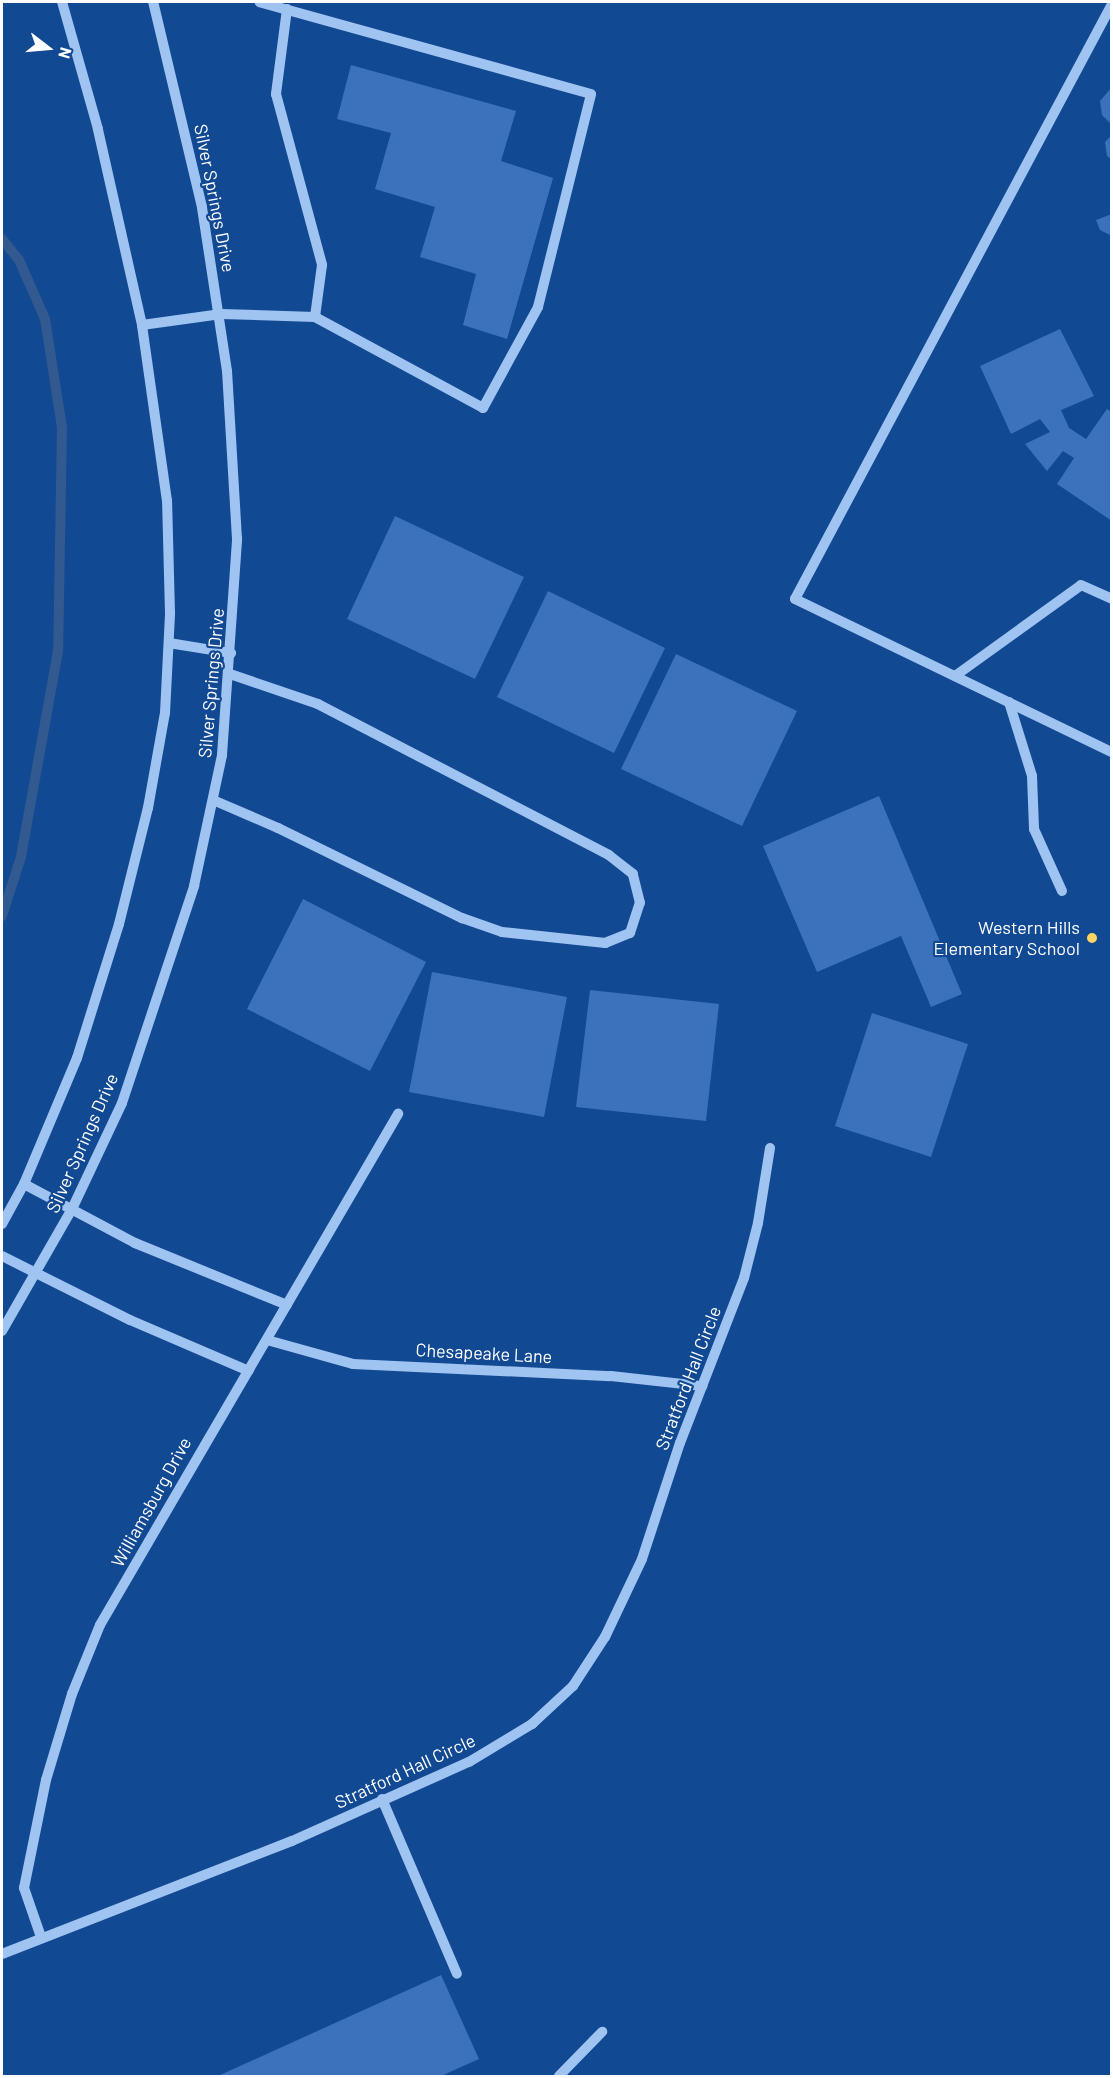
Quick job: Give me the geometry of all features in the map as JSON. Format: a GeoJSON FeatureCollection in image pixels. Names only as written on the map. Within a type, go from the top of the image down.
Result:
{"type":"FeatureCollection","features":[{"type":"Feature","properties":{"kind":"street","name":"Silver Springs Drive"},"geometry":{"type":"LineString","coordinates":[[2,1224],[24,1184],[76,1058],[119,924],[148,808],[165,713],[169,643],[167,501],[142,325],[98,129],[62,2]]}},
{"type":"Feature","properties":{"kind":"street","name":"Silver Springs Drive"},"geometry":{"type":"LineString","coordinates":[[2,1331],[72,1209],[122,1103],[194,886],[222,755],[230,674],[237,539],[221,314],[202,207],[153,2]]}},
{"type":"Feature","properties":{"kind":"street"},"geometry":{"type":"LineString","coordinates":[[142,325],[221,314],[315,317],[483,408],[538,307],[591,94],[260,2]]}},
{"type":"Feature","properties":{"kind":"street"},"geometry":{"type":"LineString","coordinates":[[1112,4],[795,599],[1112,752]]}},
{"type":"Feature","properties":{"kind":"street"},"geometry":{"type":"LineString","coordinates":[[286,9],[276,94],[322,266],[315,317]]}},
{"type":"Feature","properties":{"kind":"street"},"geometry":{"type":"LineString","coordinates":[[956,676],[1081,585],[1112,599]]}},
{"type":"Feature","properties":{"kind":"street"},"geometry":{"type":"LineString","coordinates":[[169,643],[231,653]]}},
{"type":"Feature","properties":{"kind":"street"},"geometry":{"type":"LineString","coordinates":[[213,800],[278,828],[462,918],[502,932],[605,943],[630,933],[640,903],[633,874],[609,855],[318,704],[230,674]]}},
{"type":"Feature","properties":{"kind":"street"},"geometry":{"type":"LineString","coordinates":[[1009,702],[1032,776],[1034,829],[1062,891]]}},
{"type":"Feature","properties":{"kind":"street","name":"Williamsburg Drive"},"geometry":{"type":"LineString","coordinates":[[42,1937],[24,1888],[46,1780],[72,1694],[99,1626],[212,1426],[249,1371],[398,1114]]}},
{"type":"Feature","properties":{"kind":"street","name":"Stratford Hall Circle"},"geometry":{"type":"LineString","coordinates":[[2,1954],[292,1841],[469,1762],[531,1724],[573,1686],[605,1637],[642,1559],[702,1386],[744,1278],[758,1223],[770,1148]]}},
{"type":"Feature","properties":{"kind":"street"},"geometry":{"type":"LineString","coordinates":[[24,1184],[135,1243],[287,1305]]}},
{"type":"Feature","properties":{"kind":"street"},"geometry":{"type":"LineString","coordinates":[[2,1256],[35,1274],[249,1371]]}},
{"type":"Feature","properties":{"kind":"street","name":"Chesapeake Lane"},"geometry":{"type":"LineString","coordinates":[[267,1340],[353,1364],[611,1376],[702,1386]]}},
{"type":"Feature","properties":{"kind":"street"},"geometry":{"type":"LineString","coordinates":[[382,1800],[457,1974]]}},
{"type":"Feature","properties":{"kind":"street"},"geometry":{"type":"LineString","coordinates":[[559,2076],[602,2032]]}},
{"type":"Feature","properties":{"kind":"building"},"geometry":{"type":"Polygon","coordinates":[[[351,65],[516,111],[501,161],[553,178],[507,339],[463,325],[476,274],[420,257],[435,207],[375,189],[391,133],[337,119],[351,65]]]}},
{"type":"Feature","properties":{"kind":"building"},"geometry":{"type":"Polygon","coordinates":[[[1112,87],[1112,125],[1102,115],[1100,101],[1112,87]]]}},
{"type":"Feature","properties":{"kind":"building"},"geometry":{"type":"Polygon","coordinates":[[[1112,135],[1112,160],[1107,156],[1105,142],[1112,135]]]}},
{"type":"Feature","properties":{"kind":"building"},"geometry":{"type":"Polygon","coordinates":[[[1112,214],[1112,236],[1100,230],[1096,220],[1112,214]]]}},
{"type":"Feature","properties":{"kind":"building"},"geometry":{"type":"Polygon","coordinates":[[[1060,329],[1094,396],[1061,410],[1069,428],[1086,439],[1107,409],[1112,412],[1112,521],[1057,484],[1074,458],[1063,451],[1047,471],[1025,444],[1050,432],[1040,419],[1011,434],[980,366],[1060,329]]]}},
{"type":"Feature","properties":{"kind":"building"},"geometry":{"type":"Polygon","coordinates":[[[395,516],[524,577],[475,679],[347,619],[395,516]]]}},
{"type":"Feature","properties":{"kind":"building"},"geometry":{"type":"Polygon","coordinates":[[[548,591],[665,648],[614,753],[497,697],[548,591]]]}},
{"type":"Feature","properties":{"kind":"building"},"geometry":{"type":"Polygon","coordinates":[[[676,654],[797,711],[742,826],[621,769],[676,654]]]}},
{"type":"Feature","properties":{"kind":"building"},"geometry":{"type":"Polygon","coordinates":[[[879,796],[962,994],[931,1007],[901,936],[817,972],[763,846],[879,796]]]}},
{"type":"Feature","properties":{"kind":"building"},"geometry":{"type":"Polygon","coordinates":[[[303,899],[426,962],[370,1071],[247,1009],[303,899]]]}},
{"type":"Feature","properties":{"kind":"building"},"geometry":{"type":"Polygon","coordinates":[[[432,972],[567,997],[544,1117],[409,1092],[432,972]]]}},
{"type":"Feature","properties":{"kind":"building"},"geometry":{"type":"Polygon","coordinates":[[[590,990],[719,1004],[706,1121],[576,1107],[590,990]]]}},
{"type":"Feature","properties":{"kind":"building"},"geometry":{"type":"Polygon","coordinates":[[[872,1013],[968,1044],[931,1157],[835,1126],[872,1013]]]}},
{"type":"Feature","properties":{"kind":"building"},"geometry":{"type":"Polygon","coordinates":[[[441,1975],[479,2059],[441,2076],[218,2076],[441,1975]]]}},
{"type":"Feature","properties":{"kind":"waterway"},"geometry":{"type":"LineString","coordinates":[[2,239],[19,260],[45,319],[62,428],[58,651],[21,857],[2,916]]}},
{"type":"Feature","properties":{"kind":"place","name":"Western Hills Elementary School"},"geometry":{"type":"Point","coordinates":[1092,938]}}]}
